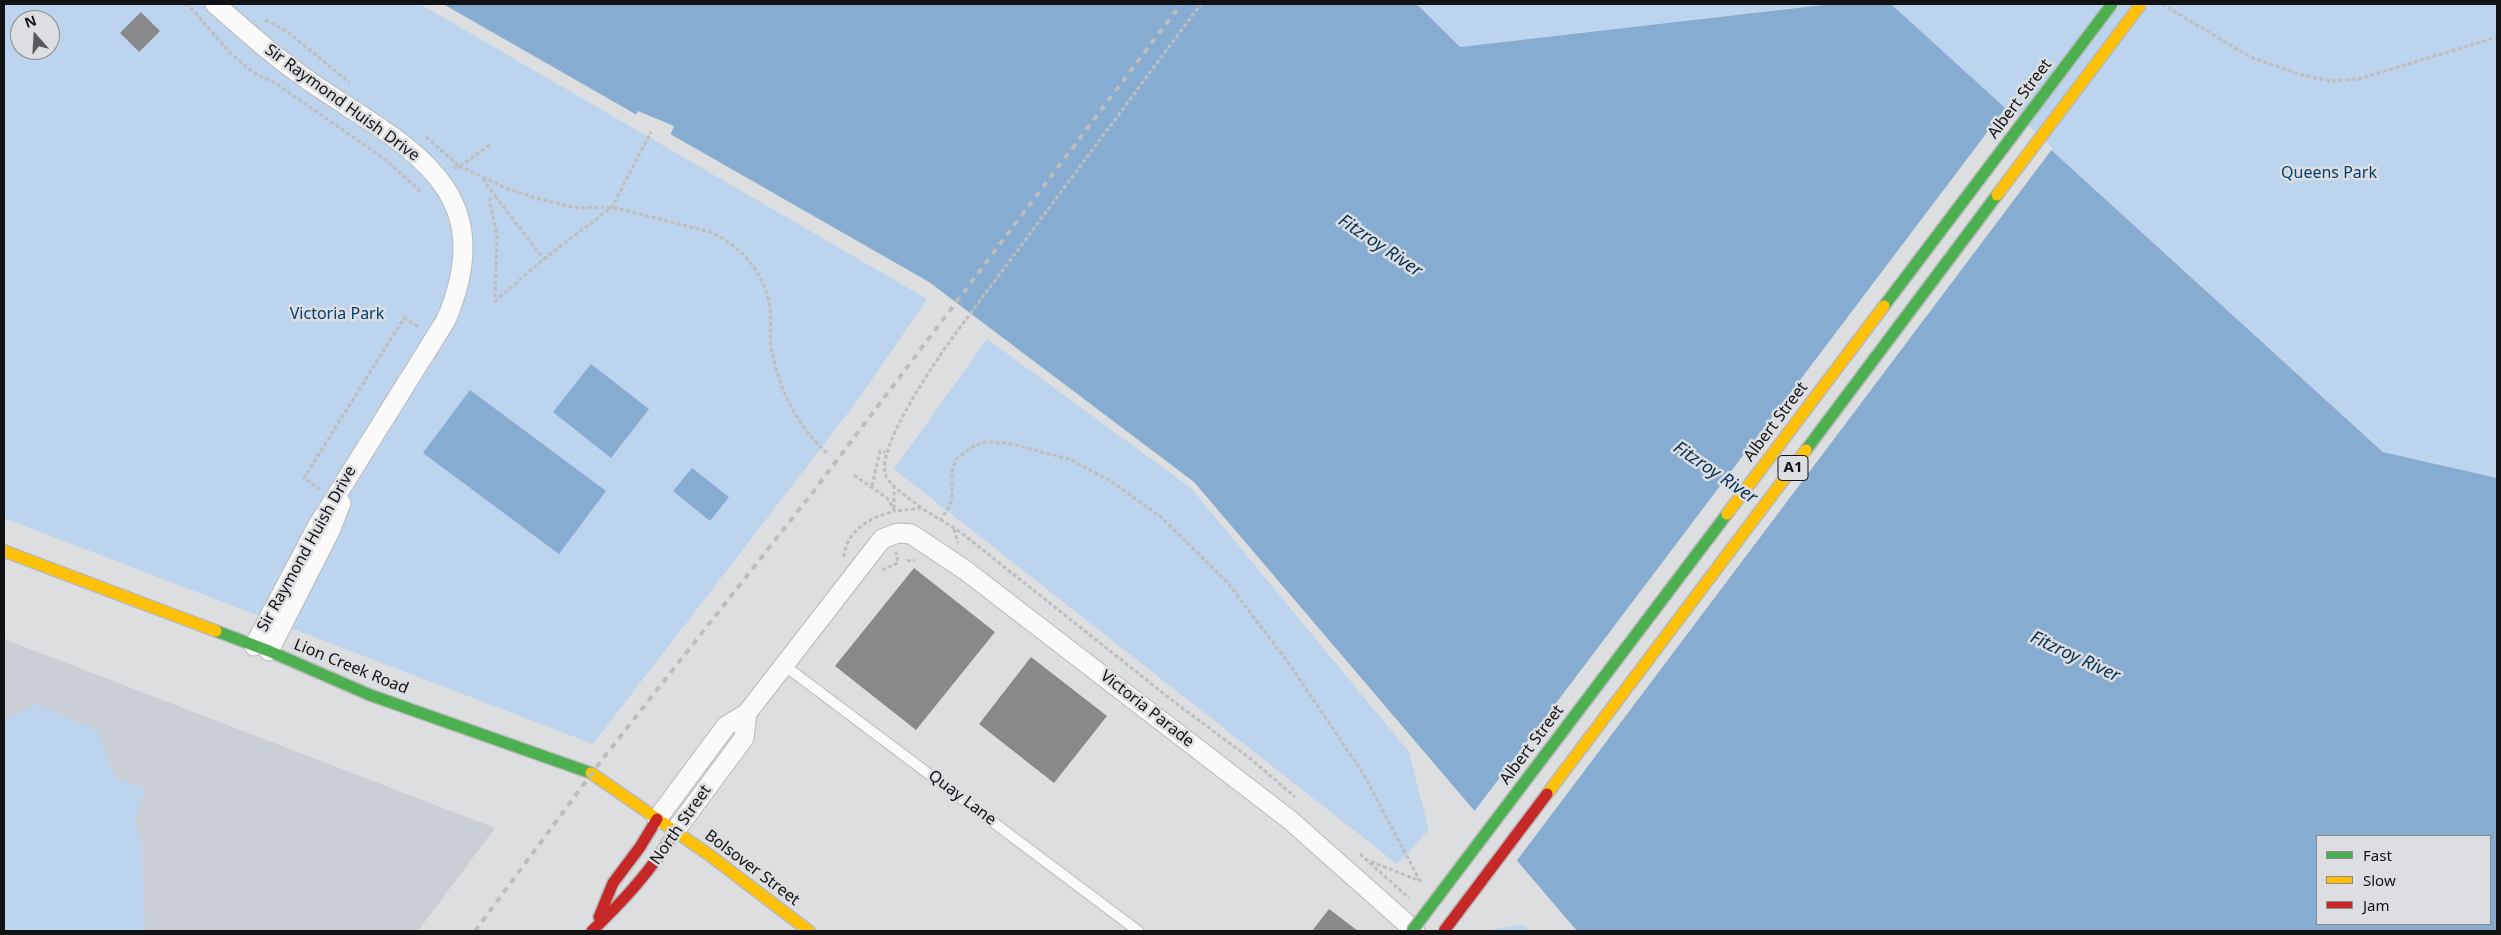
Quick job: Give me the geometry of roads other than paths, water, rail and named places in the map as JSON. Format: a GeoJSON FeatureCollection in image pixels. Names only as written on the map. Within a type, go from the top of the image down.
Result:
{"type":"FeatureCollection","features":[{"type":"Feature","properties":{"kind":"main road","name":"Albert Street"},"geometry":{"type":"LineString","coordinates":[[1413,931],[2112,4]]}},
{"type":"Feature","properties":{"kind":"main road","name":"A1"},"geometry":{"type":"LineString","coordinates":[[1444,931],[2141,4]]}},
{"type":"Feature","properties":{"kind":"main road","name":"Lion Creek Road"},"geometry":{"type":"LineString","coordinates":[[4,551],[261,649],[370,695],[591,773],[675,831]]}},
{"type":"Feature","properties":{"kind":"main road","name":"North Street"},"geometry":{"type":"LineString","coordinates":[[594,929],[613,883],[640,847],[657,819]]}},
{"type":"Feature","properties":{"kind":"main road","name":"North Street"},"geometry":{"type":"LineString","coordinates":[[594,929],[631,893],[661,856],[675,831]]}},
{"type":"Feature","properties":{"kind":"main road","name":"Bolsover Street"},"geometry":{"type":"LineString","coordinates":[[675,831],[809,931]]}},
{"type":"Feature","properties":{"kind":"street","name":"Sir Raymond Huish Drive"},"geometry":{"type":"LineString","coordinates":[[215,4],[270,53],[414,152],[449,193],[460,221],[463,268],[458,292],[446,320],[360,453],[318,524],[261,649]]}},
{"type":"Feature","properties":{"kind":"street","name":"Victoria Parade"},"geometry":{"type":"LineString","coordinates":[[866,558],[882,539],[898,533],[911,534],[960,566],[1290,820],[1413,931]]}},
{"type":"Feature","properties":{"kind":"street","name":"North Street"},"geometry":{"type":"LineString","coordinates":[[657,819],[726,726],[748,713],[866,558]]}},
{"type":"Feature","properties":{"kind":"street","name":"North Street"},"geometry":{"type":"LineString","coordinates":[[675,831],[744,738],[748,713]]}},
{"type":"Feature","properties":{"kind":"lane","name":"Quay Lane"},"geometry":{"type":"LineString","coordinates":[[785,666],[1138,931]]}},
{"type":"Feature","properties":{"kind":"water","name":"Fitzroy River"},"geometry":{"type":"Polygon","coordinates":[[[443,4],[1417,4],[1460,47],[1831,4],[1891,4],[2383,452],[2497,478],[2497,931],[1577,931],[1194,482],[929,282],[443,4]]]}},
{"type":"Feature","properties":{"kind":"water"},"geometry":{"type":"Polygon","coordinates":[[[591,364],[649,409],[611,458],[553,412],[591,364]]]}},
{"type":"Feature","properties":{"kind":"water"},"geometry":{"type":"Polygon","coordinates":[[[470,390],[606,491],[559,554],[423,453],[470,390]]]}},
{"type":"Feature","properties":{"kind":"water"},"geometry":{"type":"Polygon","coordinates":[[[692,468],[729,497],[710,521],[673,491],[692,468]]]}},
{"type":"Feature","properties":{"kind":"railway"},"geometry":{"type":"LineString","coordinates":[[475,931],[601,761],[813,492],[1181,4]]}},
{"type":"Feature","properties":{"kind":"park label","name":"Queens Park"},"geometry":{"type":"Point","coordinates":[2329,173]}},
{"type":"Feature","properties":{"kind":"park label","name":"Victoria Park"},"geometry":{"type":"Point","coordinates":[337,314]}}]}
